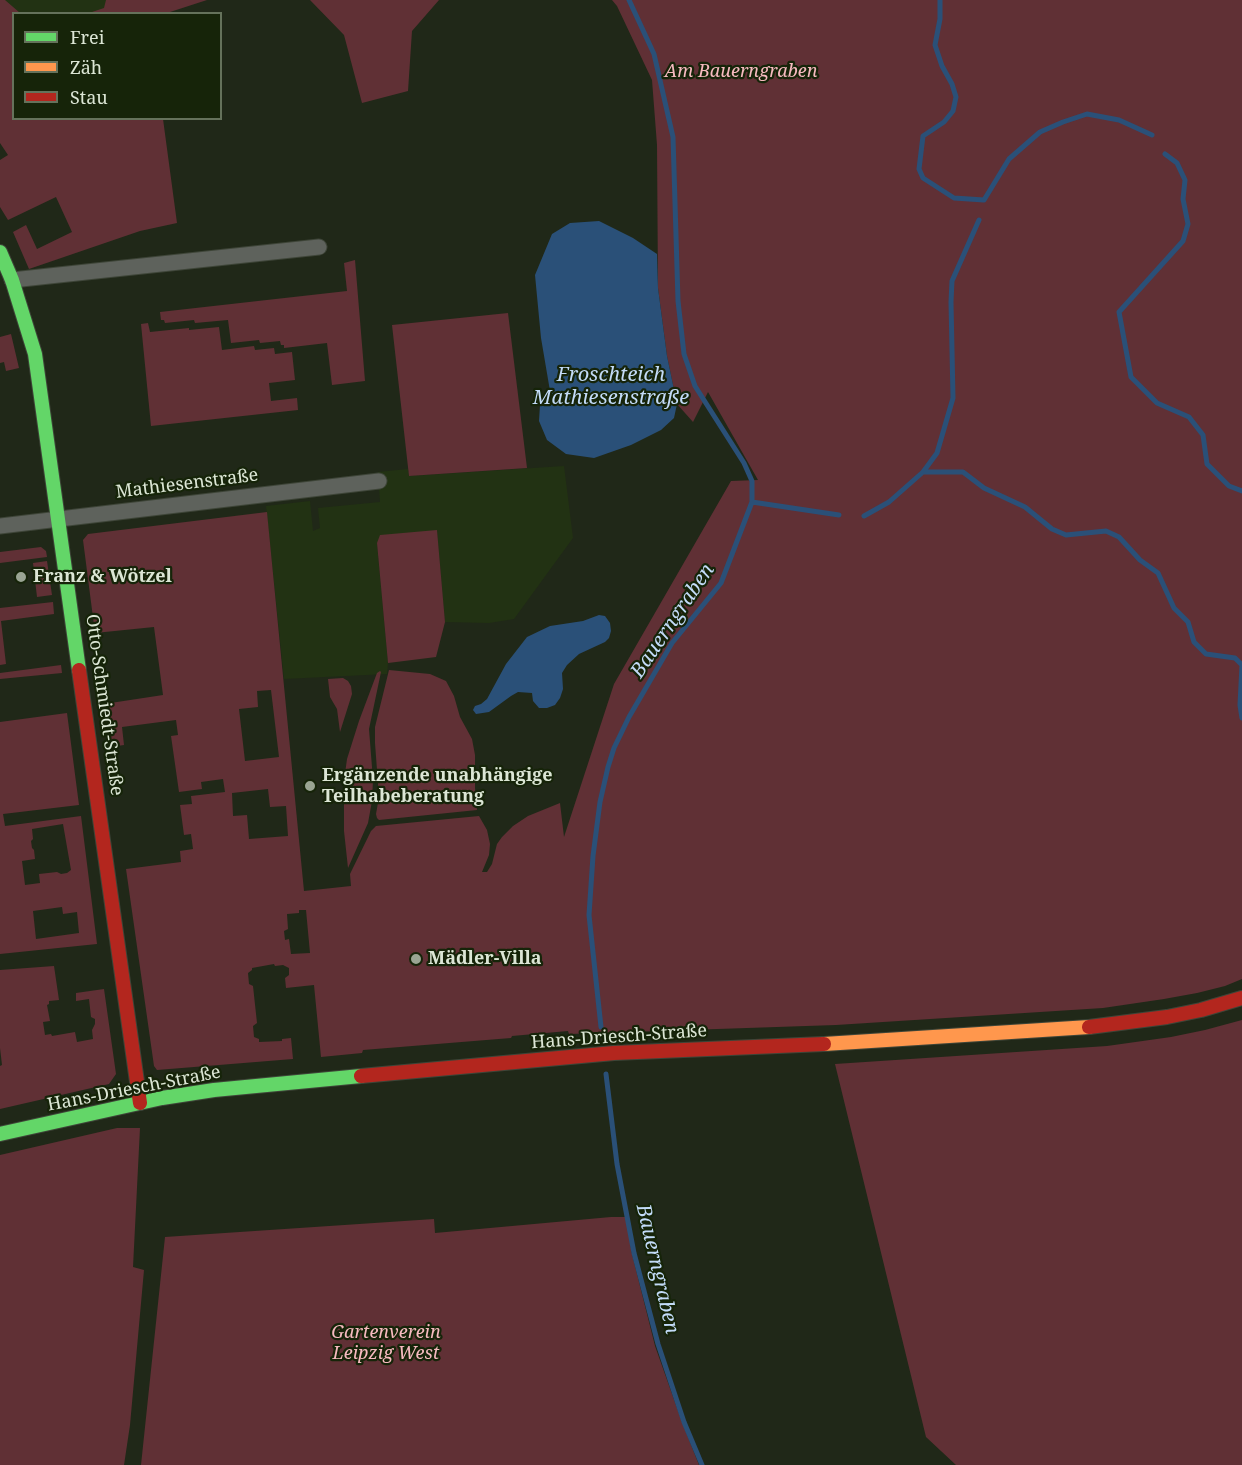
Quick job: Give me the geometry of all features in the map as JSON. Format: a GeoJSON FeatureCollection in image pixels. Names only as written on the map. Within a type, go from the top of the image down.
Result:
{"type":"FeatureCollection","features":[{"type":"Feature","properties":{"kind":"main road","name":"Otto-Schmiedt-Straße"},"geometry":{"type":"LineString","coordinates":[[0,252],[12,280],[35,354],[140,1103]]}},
{"type":"Feature","properties":{"kind":"main road","name":"Hans-Driesch-Straße"},"geometry":{"type":"LineString","coordinates":[[0,1134],[140,1103],[214,1090],[614,1053],[837,1043],[1105,1026],[1167,1017],[1242,998]]}},
{"type":"Feature","properties":{"kind":"street"},"geometry":{"type":"LineString","coordinates":[[12,280],[319,247]]}},
{"type":"Feature","properties":{"kind":"street","name":"Mathiesenstraße"},"geometry":{"type":"LineString","coordinates":[[0,526],[379,481]]}},
{"type":"Feature","properties":{"kind":"shaded area"},"geometry":{"type":"Polygon","coordinates":[[[0,0],[197,0],[165,12],[12,12],[0,0]]]}},
{"type":"Feature","properties":{"kind":"shaded area"},"geometry":{"type":"Polygon","coordinates":[[[564,466],[573,538],[514,619],[489,623],[445,622],[437,531],[377,543],[388,663],[387,674],[284,679],[266,506],[310,501],[313,531],[320,528],[318,508],[380,502],[378,472],[408,469],[409,476],[564,466]]]}},
{"type":"Feature","properties":{"kind":"green space"},"geometry":{"type":"Polygon","coordinates":[[[0,0],[5,0],[19,12],[12,12],[12,120],[163,120],[177,223],[140,231],[29,269],[13,232],[26,225],[37,249],[72,232],[56,197],[8,220],[0,207],[0,160],[8,155],[0,143],[0,0]]]}},
{"type":"Feature","properties":{"kind":"green space"},"geometry":{"type":"Polygon","coordinates":[[[106,0],[207,0],[170,12],[92,12],[104,8],[106,0]]]}},
{"type":"Feature","properties":{"kind":"green space"},"geometry":{"type":"Polygon","coordinates":[[[310,0],[439,0],[412,31],[408,91],[362,103],[344,35],[310,0]]]}},
{"type":"Feature","properties":{"kind":"green space","name":"Am Bauerngraben"},"geometry":{"type":"Polygon","coordinates":[[[612,0],[1242,0],[1242,979],[1197,993],[1103,1008],[836,1025],[569,1034],[568,1031],[363,1050],[362,1053],[321,1057],[314,985],[286,988],[285,978],[289,975],[289,968],[274,964],[252,968],[248,973],[249,984],[253,986],[257,1023],[253,1026],[254,1037],[259,1039],[259,1042],[282,1041],[282,1039],[291,1038],[293,1059],[157,1070],[154,1066],[126,869],[181,862],[180,851],[193,849],[191,834],[184,835],[180,805],[192,804],[191,796],[225,792],[223,779],[201,782],[202,789],[179,792],[171,736],[178,735],[176,720],[122,727],[124,745],[110,747],[104,704],[163,695],[154,627],[95,633],[83,540],[88,534],[267,512],[304,891],[351,886],[350,874],[371,831],[376,826],[479,816],[487,830],[490,844],[489,855],[482,872],[487,872],[492,864],[497,844],[513,826],[528,816],[560,803],[564,837],[614,684],[731,481],[758,480],[708,392],[693,422],[677,404],[667,356],[658,288],[657,145],[652,80],[612,0]],[[271,690],[257,691],[258,707],[239,709],[245,761],[279,757],[271,690]],[[268,789],[232,793],[233,816],[247,815],[249,839],[288,836],[286,806],[270,807],[268,789]],[[299,910],[299,913],[287,914],[288,929],[284,931],[285,940],[289,939],[291,954],[310,953],[306,910],[299,910]]]}},
{"type":"Feature","properties":{"kind":"green space"},"geometry":{"type":"Polygon","coordinates":[[[355,260],[365,381],[332,385],[327,343],[284,348],[280,341],[260,343],[259,340],[231,343],[228,320],[165,323],[161,320],[160,312],[347,291],[344,263],[355,260]]]}},
{"type":"Feature","properties":{"kind":"green space"},"geometry":{"type":"Polygon","coordinates":[[[508,313],[527,468],[409,476],[392,325],[508,313]]]}},
{"type":"Feature","properties":{"kind":"green space"},"geometry":{"type":"Polygon","coordinates":[[[148,323],[150,332],[219,327],[222,350],[254,346],[255,350],[274,348],[275,354],[292,352],[295,380],[269,383],[271,401],[297,398],[298,410],[151,426],[141,324],[148,323]]]}},
{"type":"Feature","properties":{"kind":"green space"},"geometry":{"type":"Polygon","coordinates":[[[11,334],[19,368],[6,371],[4,362],[0,363],[0,337],[11,334]]]}},
{"type":"Feature","properties":{"kind":"green space"},"geometry":{"type":"Polygon","coordinates":[[[437,530],[445,622],[436,657],[388,663],[377,543],[380,535],[437,530]]]}},
{"type":"Feature","properties":{"kind":"green space"},"geometry":{"type":"Polygon","coordinates":[[[41,547],[46,551],[47,557],[0,563],[0,552],[41,547]]]}},
{"type":"Feature","properties":{"kind":"green space"},"geometry":{"type":"Polygon","coordinates":[[[47,561],[52,595],[37,597],[33,563],[47,561]]]}},
{"type":"Feature","properties":{"kind":"green space"},"geometry":{"type":"Polygon","coordinates":[[[53,602],[54,614],[1,621],[6,664],[0,665],[0,608],[53,602]]]}},
{"type":"Feature","properties":{"kind":"green space"},"geometry":{"type":"Polygon","coordinates":[[[61,665],[62,673],[0,679],[0,673],[61,665]]]}},
{"type":"Feature","properties":{"kind":"green space"},"geometry":{"type":"Polygon","coordinates":[[[389,670],[430,674],[446,681],[454,696],[460,717],[472,739],[475,755],[477,810],[379,820],[377,818],[379,797],[375,727],[389,670]]]}},
{"type":"Feature","properties":{"kind":"green space"},"geometry":{"type":"Polygon","coordinates":[[[380,671],[369,729],[373,780],[372,801],[368,823],[348,868],[344,831],[344,781],[347,759],[377,673],[380,671]]]}},
{"type":"Feature","properties":{"kind":"green space"},"geometry":{"type":"Polygon","coordinates":[[[343,678],[351,686],[352,694],[340,732],[337,709],[330,697],[328,679],[343,678]]]}},
{"type":"Feature","properties":{"kind":"green space"},"geometry":{"type":"Polygon","coordinates":[[[67,713],[79,805],[3,814],[5,826],[81,816],[97,944],[0,954],[0,722],[67,713]],[[63,824],[32,829],[33,839],[31,841],[35,859],[22,861],[25,885],[40,883],[39,874],[57,872],[61,874],[71,870],[63,824]],[[62,907],[33,911],[36,939],[79,933],[77,912],[63,914],[62,907]]]}},
{"type":"Feature","properties":{"kind":"green space"},"geometry":{"type":"Polygon","coordinates":[[[54,966],[59,1000],[49,1001],[47,1005],[50,1021],[43,1022],[45,1035],[75,1032],[77,1042],[93,1039],[92,1030],[95,1019],[91,1017],[89,999],[76,1001],[76,993],[104,989],[116,1074],[109,1084],[0,1109],[0,1066],[2,1065],[0,970],[54,966]]]}},
{"type":"Feature","properties":{"kind":"green space"},"geometry":{"type":"Polygon","coordinates":[[[1242,1020],[1242,1465],[956,1465],[926,1437],[835,1064],[1107,1046],[1171,1037],[1242,1020]]]}},
{"type":"Feature","properties":{"kind":"green space"},"geometry":{"type":"Polygon","coordinates":[[[117,1128],[140,1128],[133,1267],[144,1270],[130,1425],[124,1465],[0,1465],[0,1155],[117,1128]]]}},
{"type":"Feature","properties":{"kind":"green space","name":"Gartenverein Leipzig West"},"geometry":{"type":"Polygon","coordinates":[[[626,1217],[632,1254],[655,1346],[699,1465],[141,1465],[165,1237],[434,1219],[435,1233],[626,1217]]]}},
{"type":"Feature","properties":{"kind":"water","name":"Froschteich Mathiesenstraße"},"geometry":{"type":"Polygon","coordinates":[[[599,221],[633,238],[657,254],[658,288],[667,356],[677,404],[674,418],[661,430],[631,445],[594,458],[566,454],[547,440],[539,421],[540,405],[550,391],[541,338],[535,275],[552,234],[570,223],[599,221]]]}},
{"type":"Feature","properties":{"kind":"water"},"geometry":{"type":"Polygon","coordinates":[[[599,615],[605,616],[610,623],[609,638],[579,654],[567,665],[562,673],[563,689],[555,705],[539,708],[533,701],[532,693],[518,692],[489,712],[476,714],[473,710],[475,706],[487,699],[506,664],[527,637],[550,626],[583,621],[599,615]]]}},
{"type":"Feature","properties":{"kind":"waterway","name":"Bauerngraben"},"geometry":{"type":"LineString","coordinates":[[601,1027],[589,915],[593,856],[600,802],[608,767],[614,748],[629,717],[672,643],[721,583],[752,502],[752,481],[744,463],[695,386],[684,354],[678,301],[673,137],[654,54],[629,0]]}},
{"type":"Feature","properties":{"kind":"waterway"},"geometry":{"type":"LineString","coordinates":[[940,0],[940,19],[935,45],[956,97],[953,111],[944,122],[923,136],[919,169],[923,178],[954,198],[984,200],[1009,159],[1040,132],[1087,114],[1119,120],[1152,135]]}},
{"type":"Feature","properties":{"kind":"waterway"},"geometry":{"type":"LineString","coordinates":[[1165,154],[1177,163],[1185,180],[1183,199],[1188,224],[1183,241],[1119,312],[1131,377],[1157,403],[1189,417],[1203,435],[1207,464],[1229,486],[1242,491]]}},
{"type":"Feature","properties":{"kind":"waterway"},"geometry":{"type":"LineString","coordinates":[[864,516],[889,502],[923,472],[937,453],[953,398],[952,281],[979,220]]}},
{"type":"Feature","properties":{"kind":"waterway"},"geometry":{"type":"LineString","coordinates":[[923,472],[963,472],[984,488],[1025,507],[1052,529],[1066,535],[1106,531],[1119,537],[1140,560],[1158,573],[1174,608],[1188,622],[1194,642],[1206,654],[1235,658],[1242,665],[1240,705],[1242,718]]}},
{"type":"Feature","properties":{"kind":"waterway"},"geometry":{"type":"LineString","coordinates":[[752,502],[839,515]]}},
{"type":"Feature","properties":{"kind":"waterway","name":"Bauerngraben"},"geometry":{"type":"LineString","coordinates":[[606,1074],[617,1164],[634,1253],[658,1344],[684,1422],[702,1465]]}},
{"type":"Feature","properties":{"kind":"traffic: fast"},"geometry":{"type":"LineString","coordinates":[[0,252],[12,280],[35,354],[79,670]]}},
{"type":"Feature","properties":{"kind":"traffic: fast"},"geometry":{"type":"LineString","coordinates":[[0,1134],[162,1098],[214,1090],[361,1076]]}},
{"type":"Feature","properties":{"kind":"traffic: slow"},"geometry":{"type":"LineString","coordinates":[[824,1044],[1089,1027]]}},
{"type":"Feature","properties":{"kind":"traffic: jam"},"geometry":{"type":"LineString","coordinates":[[79,670],[140,1103]]}},
{"type":"Feature","properties":{"kind":"traffic: jam"},"geometry":{"type":"LineString","coordinates":[[1089,1027],[1167,1017],[1242,998]]}},
{"type":"Feature","properties":{"kind":"traffic: jam"},"geometry":{"type":"LineString","coordinates":[[361,1076],[614,1053],[824,1044]]}},
{"type":"Feature","properties":{"kind":"place","name":"Franz & Wötzel"},"geometry":{"type":"Point","coordinates":[21,577]}},
{"type":"Feature","properties":{"kind":"place","name":"Ergänzende unabhängige Teilhabeberatung"},"geometry":{"type":"Point","coordinates":[310,786]}},
{"type":"Feature","properties":{"kind":"place","name":"Mädler-Villa"},"geometry":{"type":"Point","coordinates":[416,959]}}]}
